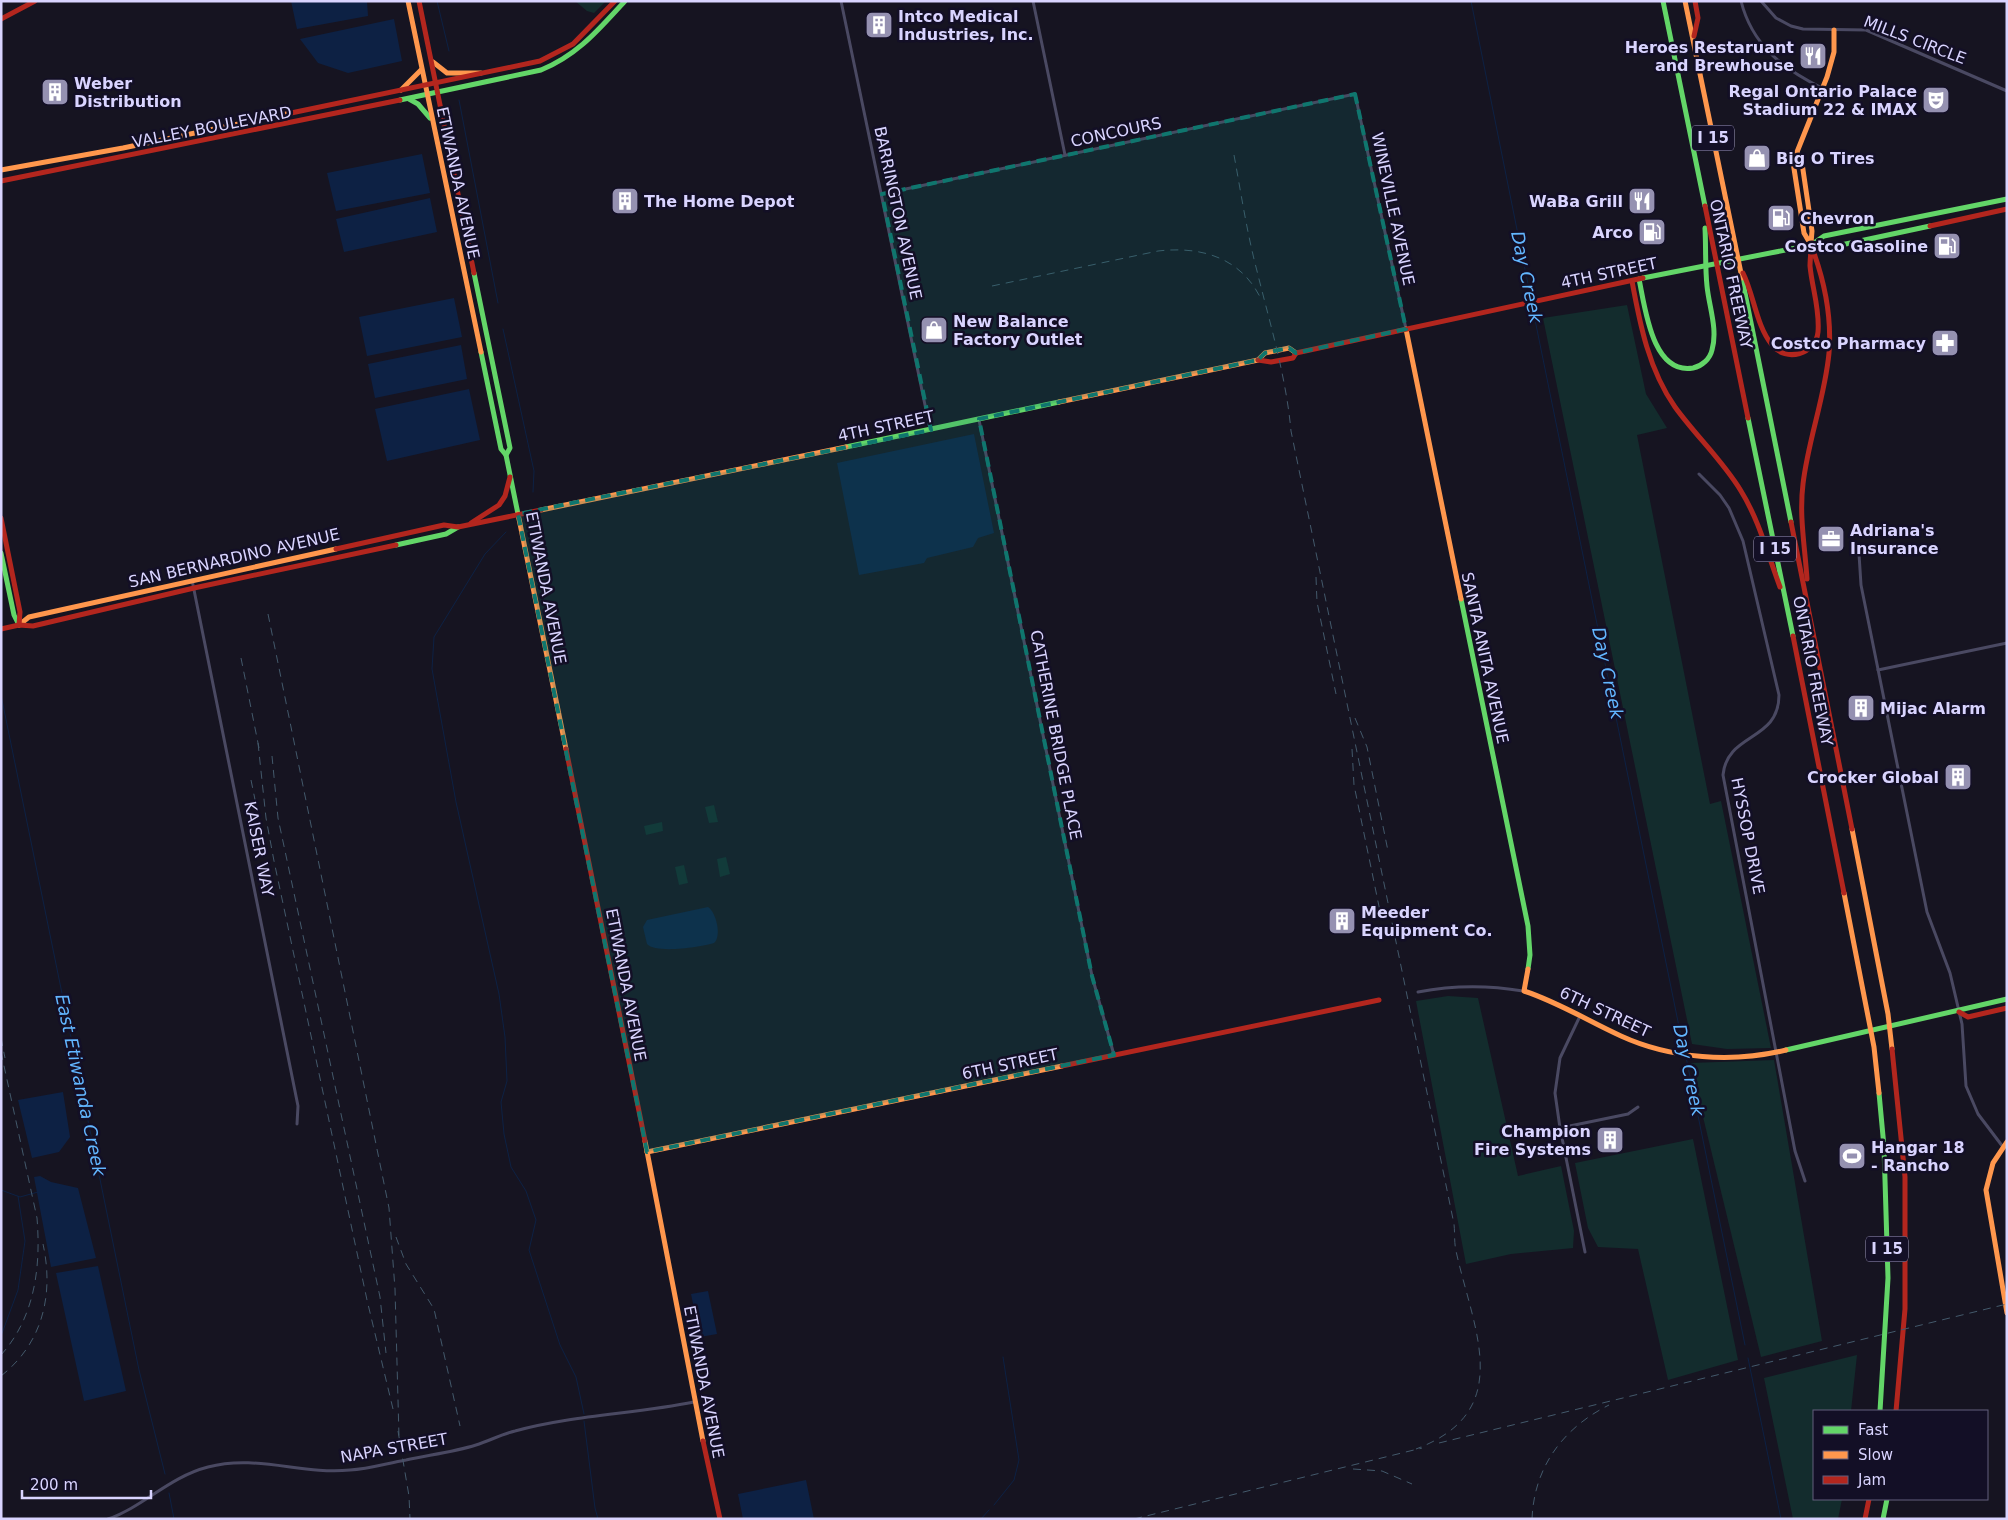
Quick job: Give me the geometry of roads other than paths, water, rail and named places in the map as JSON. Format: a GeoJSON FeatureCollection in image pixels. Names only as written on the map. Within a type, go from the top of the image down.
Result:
{"type":"FeatureCollection","features":[{"type":"Feature","properties":{"kind":"main road"},"geometry":{"type":"LineString","coordinates":[[1,19],[35,1]]}},
{"type":"Feature","properties":{"kind":"main road","name":"ETIWANDA AVENUE"},"geometry":{"type":"LineString","coordinates":[[408,1],[424,86],[501,449],[506,456],[518,514],[647,1152],[694,1402],[720,1519]]}},
{"type":"Feature","properties":{"kind":"main road","name":"ETIWANDA AVENUE"},"geometry":{"type":"LineString","coordinates":[[419,1],[433,62],[510,448],[506,456]]}},
{"type":"Feature","properties":{"kind":"main road"},"geometry":{"type":"LineString","coordinates":[[433,62],[447,73],[480,73],[528,64],[552,56],[568,48],[615,1]]}},
{"type":"Feature","properties":{"kind":"main road"},"geometry":{"type":"LineString","coordinates":[[497,80],[541,70],[569,58],[594,38],[625,1]]}},
{"type":"Feature","properties":{"kind":"main road","name":"ONTARIO FREEWAY"},"geometry":{"type":"LineString","coordinates":[[1662,1],[1787,607],[1874,1047],[1884,1147],[1888,1278],[1885,1354],[1880,1410]]}},
{"type":"Feature","properties":{"kind":"main road","name":"ONTARIO FREEWAY"},"geometry":{"type":"LineString","coordinates":[[1685,1],[1739,268],[1744,279],[1888,1014],[1905,1177],[1905,1309],[1903,1351],[1896,1410]]}},
{"type":"Feature","properties":{"kind":"main road"},"geometry":{"type":"LineString","coordinates":[[1693,40],[1698,18],[1695,1]]}},
{"type":"Feature","properties":{"kind":"main road"},"geometry":{"type":"LineString","coordinates":[[1808,603],[1801,504],[1803,484],[1827,368],[1830,322],[1817,259],[1804,232],[1794,179],[1793,162],[1834,52],[1834,30]]}},
{"type":"Feature","properties":{"kind":"main road"},"geometry":{"type":"LineString","coordinates":[[497,80],[502,76],[526,70],[528,64]]}},
{"type":"Feature","properties":{"kind":"main road"},"geometry":{"type":"LineString","coordinates":[[401,90],[421,70]]}},
{"type":"Feature","properties":{"kind":"main road","name":"VALLEY BOULEVARD"},"geometry":{"type":"LineString","coordinates":[[1,170],[424,86],[480,73]]}},
{"type":"Feature","properties":{"kind":"main road","name":"VALLEY BOULEVARD"},"geometry":{"type":"LineString","coordinates":[[1,181],[497,80]]}},
{"type":"Feature","properties":{"kind":"main road"},"geometry":{"type":"LineString","coordinates":[[409,99],[418,104],[432,120]]}},
{"type":"Feature","properties":{"kind":"main road"},"geometry":{"type":"LineString","coordinates":[[1744,279],[1751,287],[1771,344],[1783,353],[1796,354],[1804,352],[1813,345],[1819,329],[1818,309],[1810,266],[1812,231],[1802,163],[1797,153]]}},
{"type":"Feature","properties":{"kind":"main road","name":"4TH STREET"},"geometry":{"type":"LineString","coordinates":[[1811,245],[1824,236],[2007,199]]}},
{"type":"Feature","properties":{"kind":"main road"},"geometry":{"type":"LineString","coordinates":[[1639,279],[1654,342],[1670,361],[1686,368],[1702,364],[1712,351],[1714,342],[1707,286],[1705,209]]}},
{"type":"Feature","properties":{"kind":"main road","name":"4TH STREET"},"geometry":{"type":"LineString","coordinates":[[1258,360],[1267,364],[1292,358],[1296,353],[1639,279],[1811,245],[1827,248],[2007,209]]}},
{"type":"Feature","properties":{"kind":"main road"},"geometry":{"type":"LineString","coordinates":[[1632,281],[1646,346],[1660,382],[1674,406],[1744,496],[1787,607]]}},
{"type":"Feature","properties":{"kind":"main road","name":"SANTA ANITA AVENUE"},"geometry":{"type":"LineString","coordinates":[[1406,330],[1528,926],[1530,954],[1524,991]]}},
{"type":"Feature","properties":{"kind":"main road","name":"4TH STREET"},"geometry":{"type":"LineString","coordinates":[[518,514],[930,430],[1258,360],[1265,353],[1289,348],[1296,353]]}},
{"type":"Feature","properties":{"kind":"main road"},"geometry":{"type":"LineString","coordinates":[[469,525],[482,514],[499,506],[506,494],[510,477]]}},
{"type":"Feature","properties":{"kind":"main road","name":"SAN BERNARDINO AVENUE"},"geometry":{"type":"LineString","coordinates":[[19,625],[29,617],[192,580],[444,525],[458,527],[518,514]]}},
{"type":"Feature","properties":{"kind":"main road"},"geometry":{"type":"LineString","coordinates":[[1,518],[20,612],[19,625]]}},
{"type":"Feature","properties":{"kind":"main road","name":"SAN BERNARDINO AVENUE"},"geometry":{"type":"LineString","coordinates":[[1,630],[19,625],[32,626],[194,588],[446,534],[458,527]]}},
{"type":"Feature","properties":{"kind":"main road"},"geometry":{"type":"LineString","coordinates":[[1,554],[14,615],[19,625]]}},
{"type":"Feature","properties":{"kind":"main road","name":"6TH STREET"},"geometry":{"type":"LineString","coordinates":[[1524,991],[1550,1000],[1637,1043],[1673,1053],[1698,1057],[1745,1057],[1778,1052],[1959,1012],[1967,1007],[2007,999]]}},
{"type":"Feature","properties":{"kind":"main road","name":"6TH STREET"},"geometry":{"type":"LineString","coordinates":[[647,1152],[1379,1000]]}},
{"type":"Feature","properties":{"kind":"main road","name":"6TH STREET"},"geometry":{"type":"LineString","coordinates":[[1959,1012],[1968,1017],[2007,1008]]}},
{"type":"Feature","properties":{"kind":"main road"},"geometry":{"type":"LineString","coordinates":[[2005,1145],[1990,1173],[1986,1190],[2006,1289],[2007,1313]]}},
{"type":"Feature","properties":{"kind":"main road"},"geometry":{"type":"LineString","coordinates":[[1865,1519],[1869,1500]]}},
{"type":"Feature","properties":{"kind":"main road"},"geometry":{"type":"LineString","coordinates":[[1883,1519],[1887,1500]]}},
{"type":"Feature","properties":{"kind":"street","name":"BARRINGTON AVENUE"},"geometry":{"type":"LineString","coordinates":[[841,1],[930,430]]}},
{"type":"Feature","properties":{"kind":"street"},"geometry":{"type":"LineString","coordinates":[[1033,1],[1065,155]]}},
{"type":"Feature","properties":{"kind":"street"},"geometry":{"type":"LineString","coordinates":[[1741,1],[1751,29],[1770,55],[1798,76],[1822,88]]}},
{"type":"Feature","properties":{"kind":"street","name":"MILLS CIRCLE"},"geometry":{"type":"LineString","coordinates":[[1760,1],[1776,18],[1791,26],[1803,29],[1866,30],[2007,91]]}},
{"type":"Feature","properties":{"kind":"street","name":"CONCOURS"},"geometry":{"type":"LineString","coordinates":[[882,194],[1355,94]]}},
{"type":"Feature","properties":{"kind":"street","name":"WINEVILLE AVENUE"},"geometry":{"type":"LineString","coordinates":[[1355,94],[1406,330]]}},
{"type":"Feature","properties":{"kind":"street","name":"CATHERINE BRIDGE PLACE"},"geometry":{"type":"LineString","coordinates":[[979,419],[1091,974],[1114,1055]]}},
{"type":"Feature","properties":{"kind":"street","name":"HYSSOP DRIVE"},"geometry":{"type":"LineString","coordinates":[[1699,474],[1720,495],[1732,515],[1743,541],[1779,695],[1777,711],[1773,719],[1761,732],[1737,746],[1724,764],[1723,775],[1796,1151],[1805,1181]]}},
{"type":"Feature","properties":{"kind":"street"},"geometry":{"type":"LineString","coordinates":[[1859,554],[1861,585],[1927,912],[1950,973],[1959,1012],[1964,1037],[1965,1079],[1970,1099],[2005,1145]]}},
{"type":"Feature","properties":{"kind":"street","name":"KAISER WAY"},"geometry":{"type":"LineString","coordinates":[[192,580],[298,1106],[297,1124]]}},
{"type":"Feature","properties":{"kind":"street"},"geometry":{"type":"LineString","coordinates":[[1878,670],[2007,643]]}},
{"type":"Feature","properties":{"kind":"street","name":"6TH STREET"},"geometry":{"type":"LineString","coordinates":[[1418,992],[1471,985],[1495,986],[1524,991]]}},
{"type":"Feature","properties":{"kind":"street"},"geometry":{"type":"LineString","coordinates":[[1580,1015],[1564,1048],[1557,1075],[1556,1101],[1585,1252]]}},
{"type":"Feature","properties":{"kind":"street"},"geometry":{"type":"LineString","coordinates":[[1560,1128],[1628,1114],[1638,1107]]}},
{"type":"Feature","properties":{"kind":"street","name":"NAPA STREET"},"geometry":{"type":"LineString","coordinates":[[108,1519],[132,1507],[175,1479],[209,1466],[236,1462],[272,1463],[312,1470],[352,1470],[475,1445],[514,1431],[568,1420],[694,1402]]}},
{"type":"Feature","properties":{"kind":"water"},"geometry":{"type":"Polygon","coordinates":[[[291,1],[367,1],[368,16],[297,29],[291,1]]]}},
{"type":"Feature","properties":{"kind":"water"},"geometry":{"type":"Polygon","coordinates":[[[394,19],[402,61],[348,73],[318,63],[300,39],[394,19]]]}},
{"type":"Feature","properties":{"kind":"water"},"geometry":{"type":"Polygon","coordinates":[[[422,154],[430,193],[336,211],[327,173],[422,154]]]}},
{"type":"Feature","properties":{"kind":"water"},"geometry":{"type":"Polygon","coordinates":[[[430,198],[437,232],[344,252],[336,219],[430,198]]]}},
{"type":"Feature","properties":{"kind":"water"},"geometry":{"type":"Polygon","coordinates":[[[454,298],[462,337],[367,356],[359,317],[454,298]]]}},
{"type":"Feature","properties":{"kind":"water"},"geometry":{"type":"Polygon","coordinates":[[[461,345],[467,379],[375,398],[368,364],[461,345]]]}},
{"type":"Feature","properties":{"kind":"water"},"geometry":{"type":"Polygon","coordinates":[[[469,389],[480,440],[387,461],[375,409],[469,389]]]}},
{"type":"Feature","properties":{"kind":"water"},"geometry":{"type":"Polygon","coordinates":[[[974,434],[994,533],[978,538],[973,547],[927,558],[924,563],[859,575],[837,463],[974,434]]]}},
{"type":"Feature","properties":{"kind":"water"},"geometry":{"type":"Polygon","coordinates":[[[708,907],[713,914],[718,930],[714,943],[689,948],[669,949],[659,949],[647,944],[643,927],[647,920],[708,907]]]}},
{"type":"Feature","properties":{"kind":"water"},"geometry":{"type":"Polygon","coordinates":[[[63,1092],[70,1137],[59,1152],[32,1158],[18,1100],[63,1092]]]}},
{"type":"Feature","properties":{"kind":"water"},"geometry":{"type":"Polygon","coordinates":[[[40,1176],[51,1182],[78,1188],[96,1258],[51,1267],[34,1177],[40,1176]]]}},
{"type":"Feature","properties":{"kind":"water"},"geometry":{"type":"Polygon","coordinates":[[[98,1266],[126,1391],[84,1401],[56,1273],[98,1266]]]}},
{"type":"Feature","properties":{"kind":"water"},"geometry":{"type":"Polygon","coordinates":[[[708,1291],[717,1334],[700,1337],[691,1294],[708,1291]]]}},
{"type":"Feature","properties":{"kind":"water"},"geometry":{"type":"Polygon","coordinates":[[[806,1480],[814,1519],[743,1519],[738,1494],[806,1480]]]}},
{"type":"Feature","properties":{"kind":"waterway"},"geometry":{"type":"LineString","coordinates":[[437,1],[449,51]]}},
{"type":"Feature","properties":{"kind":"waterway","name":"Day Creek"},"geometry":{"type":"LineString","coordinates":[[1471,1],[1531,299]]}},
{"type":"Feature","properties":{"kind":"waterway"},"geometry":{"type":"LineString","coordinates":[[459,100],[498,303]]}},
{"type":"Feature","properties":{"kind":"waterway","name":"Day Creek"},"geometry":{"type":"LineString","coordinates":[[1532,305],[1684,1051]]}},
{"type":"Feature","properties":{"kind":"waterway"},"geometry":{"type":"LineString","coordinates":[[503,329],[534,471],[533,492]]}},
{"type":"Feature","properties":{"kind":"waterway"},"geometry":{"type":"LineString","coordinates":[[506,532],[485,554],[434,637],[432,669],[456,802],[499,994],[505,1037],[507,1081],[501,1102],[504,1134],[511,1167],[526,1191],[536,1220],[529,1250],[560,1345],[576,1377],[584,1414]]}},
{"type":"Feature","properties":{"kind":"waterway","name":"East Etiwanda Creek"},"geometry":{"type":"LineString","coordinates":[[1,695],[139,1370],[165,1474]]}},
{"type":"Feature","properties":{"kind":"waterway","name":"Day Creek"},"geometry":{"type":"LineString","coordinates":[[1686,1057],[1745,1345]]}},
{"type":"Feature","properties":{"kind":"waterway"},"geometry":{"type":"LineString","coordinates":[[1,1190],[20,1197],[38,1192]]}},
{"type":"Feature","properties":{"kind":"waterway"},"geometry":{"type":"LineString","coordinates":[[1,1336],[18,1290],[25,1241],[18,1196]]}},
{"type":"Feature","properties":{"kind":"waterway"},"geometry":{"type":"LineString","coordinates":[[994,1505],[1014,1480],[1019,1460],[1003,1357]]}},
{"type":"Feature","properties":{"kind":"waterway","name":"Day Creek"},"geometry":{"type":"LineString","coordinates":[[1748,1358],[1781,1519]]}},
{"type":"Feature","properties":{"kind":"waterway"},"geometry":{"type":"LineString","coordinates":[[584,1421],[598,1519]]}},
{"type":"Feature","properties":{"kind":"waterway","name":"East Etiwanda Creek"},"geometry":{"type":"LineString","coordinates":[[169,1493],[174,1519]]}},
{"type":"Feature","properties":{"kind":"waterway"},"geometry":{"type":"LineString","coordinates":[[981,1519],[989,1510]]}},
{"type":"Feature","properties":{"kind":"railway"},"geometry":{"type":"LineString","coordinates":[[1234,155],[1250,242],[1281,370],[1291,431],[1454,1224],[1456,1251],[1477,1338],[1480,1365],[1478,1390],[1467,1413],[1447,1433],[1416,1449]]}},
{"type":"Feature","properties":{"kind":"railway"},"geometry":{"type":"LineString","coordinates":[[992,286],[1158,251],[1189,250],[1218,257],[1231,264],[1253,285],[1261,299]]}},
{"type":"Feature","properties":{"kind":"railway"},"geometry":{"type":"LineString","coordinates":[[1316,577],[1317,602],[1336,694]]}},
{"type":"Feature","properties":{"kind":"railway"},"geometry":{"type":"LineString","coordinates":[[268,614],[389,1208],[395,1289],[399,1437]]}},
{"type":"Feature","properties":{"kind":"railway"},"geometry":{"type":"LineString","coordinates":[[241,658],[259,748]]}},
{"type":"Feature","properties":{"kind":"railway"},"geometry":{"type":"LineString","coordinates":[[1355,718],[1367,747],[1388,851]]}},
{"type":"Feature","properties":{"kind":"railway"},"geometry":{"type":"LineString","coordinates":[[258,743],[266,818],[274,861],[367,1300],[393,1409]]}},
{"type":"Feature","properties":{"kind":"railway"},"geometry":{"type":"LineString","coordinates":[[1352,749],[1354,785],[1381,916]]}},
{"type":"Feature","properties":{"kind":"railway"},"geometry":{"type":"LineString","coordinates":[[272,756],[278,818],[380,1297],[386,1353]]}},
{"type":"Feature","properties":{"kind":"railway"},"geometry":{"type":"LineString","coordinates":[[251,780],[261,829]]}},
{"type":"Feature","properties":{"kind":"railway"},"geometry":{"type":"LineString","coordinates":[[1,1038],[5,1058]]}},
{"type":"Feature","properties":{"kind":"railway"},"geometry":{"type":"LineString","coordinates":[[1,1052],[37,1218],[38,1236],[36,1273],[28,1308],[22,1324],[1,1355]]}},
{"type":"Feature","properties":{"kind":"railway"},"geometry":{"type":"LineString","coordinates":[[396,1237],[406,1264],[434,1309],[460,1426]]}},
{"type":"Feature","properties":{"kind":"railway"},"geometry":{"type":"LineString","coordinates":[[1,1376],[27,1348],[36,1333],[42,1316],[46,1299],[47,1281],[43,1244]]}},
{"type":"Feature","properties":{"kind":"railway"},"geometry":{"type":"LineString","coordinates":[[1439,1443],[2007,1304]]}},
{"type":"Feature","properties":{"kind":"railway"},"geometry":{"type":"LineString","coordinates":[[1532,1519],[1538,1482],[1554,1451],[1578,1425],[1609,1405]]}},
{"type":"Feature","properties":{"kind":"railway"},"geometry":{"type":"LineString","coordinates":[[398,1431],[409,1496],[410,1519]]}},
{"type":"Feature","properties":{"kind":"railway"},"geometry":{"type":"LineString","coordinates":[[1134,1519],[1422,1448]]}},
{"type":"Feature","properties":{"kind":"railway"},"geometry":{"type":"LineString","coordinates":[[1353,1469],[1382,1471],[1412,1484]]}},
{"type":"Feature","properties":{"kind":"place","name":"Intco Medical Industries, Inc."},"geometry":{"type":"Point","coordinates":[879,25]}},
{"type":"Feature","properties":{"kind":"place","name":"Heroes Restaruant and Brewhouse"},"geometry":{"type":"Point","coordinates":[1813,56]}},
{"type":"Feature","properties":{"kind":"place","name":"Weber Distribution"},"geometry":{"type":"Point","coordinates":[55,92]}},
{"type":"Feature","properties":{"kind":"place","name":"Regal Ontario Palace Stadium 22 & IMAX"},"geometry":{"type":"Point","coordinates":[1936,100]}},
{"type":"Feature","properties":{"kind":"place","name":"Big O Tires"},"geometry":{"type":"Point","coordinates":[1757,158]}},
{"type":"Feature","properties":{"kind":"place","name":"The Home Depot"},"geometry":{"type":"Point","coordinates":[625,201]}},
{"type":"Feature","properties":{"kind":"place","name":"WaBa Grill"},"geometry":{"type":"Point","coordinates":[1642,201]}},
{"type":"Feature","properties":{"kind":"place","name":"Chevron"},"geometry":{"type":"Point","coordinates":[1781,218]}},
{"type":"Feature","properties":{"kind":"place","name":"Arco"},"geometry":{"type":"Point","coordinates":[1652,232]}},
{"type":"Feature","properties":{"kind":"place","name":"Costco Gasoline"},"geometry":{"type":"Point","coordinates":[1947,246]}},
{"type":"Feature","properties":{"kind":"place","name":"New Balance Factory Outlet"},"geometry":{"type":"Point","coordinates":[934,330]}},
{"type":"Feature","properties":{"kind":"place","name":"Costco Pharmacy"},"geometry":{"type":"Point","coordinates":[1945,343]}},
{"type":"Feature","properties":{"kind":"place","name":"Adriana's Insurance"},"geometry":{"type":"Point","coordinates":[1831,539]}},
{"type":"Feature","properties":{"kind":"place","name":"Mijac Alarm"},"geometry":{"type":"Point","coordinates":[1861,708]}},
{"type":"Feature","properties":{"kind":"place","name":"Crocker Global"},"geometry":{"type":"Point","coordinates":[1958,777]}},
{"type":"Feature","properties":{"kind":"place","name":"Meeder Equipment Co."},"geometry":{"type":"Point","coordinates":[1342,921]}},
{"type":"Feature","properties":{"kind":"place","name":"Champion Fire Systems"},"geometry":{"type":"Point","coordinates":[1610,1140]}},
{"type":"Feature","properties":{"kind":"place","name":"Hangar 18 - Rancho"},"geometry":{"type":"Point","coordinates":[1852,1156]}}]}
